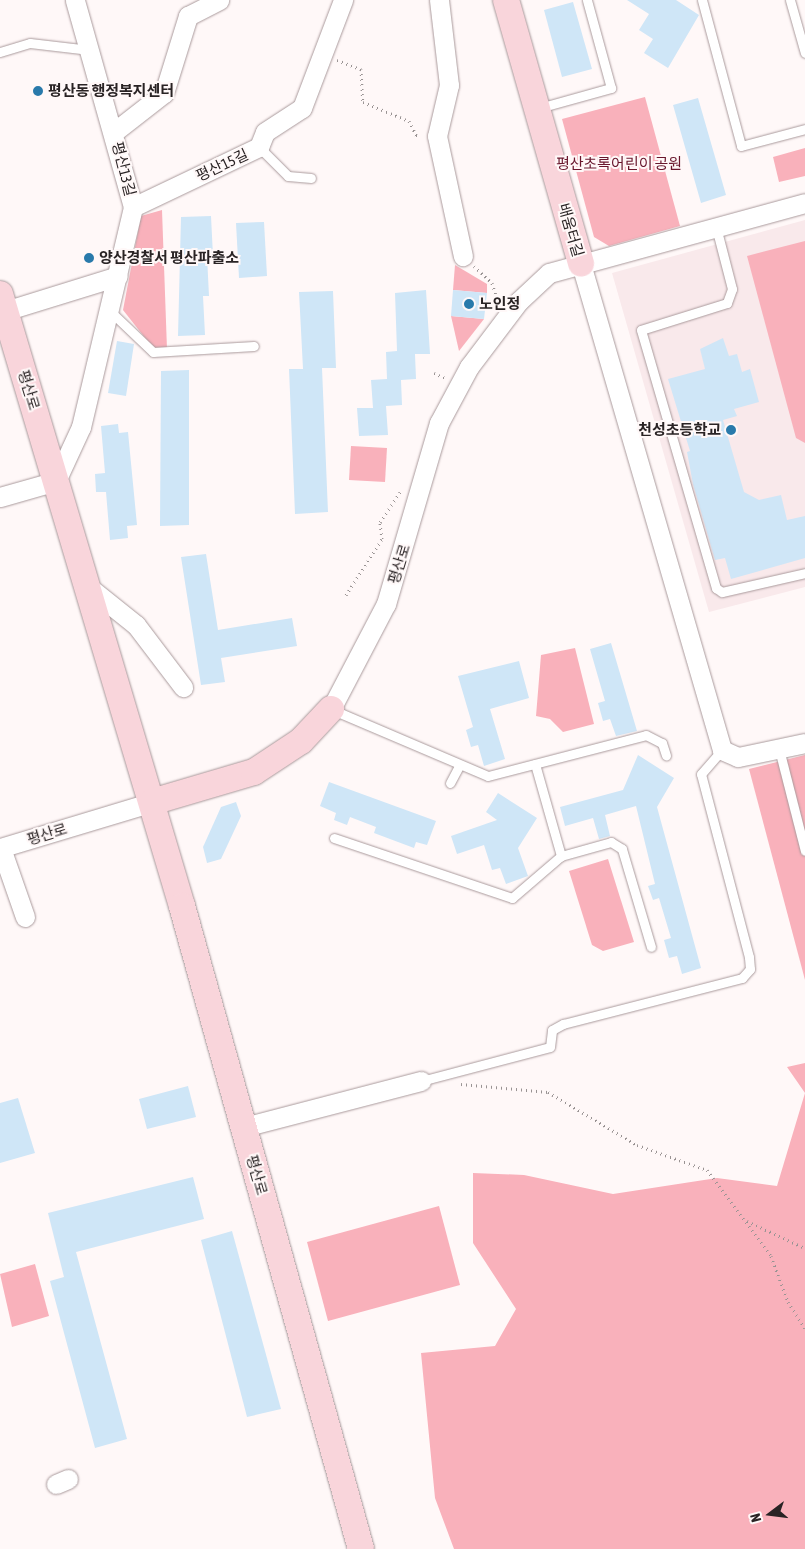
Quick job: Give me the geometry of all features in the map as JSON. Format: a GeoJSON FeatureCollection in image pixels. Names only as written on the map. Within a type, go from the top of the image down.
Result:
{"type":"FeatureCollection","features":[{"type":"Feature","properties":{"kind":"street","name":"평산13길"},"geometry":{"type":"LineString","coordinates":[[56,482],[81,427],[111,312],[132,207],[114,132],[75,0]]}},
{"type":"Feature","properties":{"kind":"street"},"geometry":{"type":"LineString","coordinates":[[114,132],[164,93],[188,8],[219,0]]}},
{"type":"Feature","properties":{"kind":"street","name":"평산15길"},"geometry":{"type":"LineString","coordinates":[[132,207],[259,147],[265,132],[302,108],[320,53],[343,0]]}},
{"type":"Feature","properties":{"kind":"street"},"geometry":{"type":"LineString","coordinates":[[439,0],[449,85],[437,136],[463,256]]}},
{"type":"Feature","properties":{"kind":"street","name":"배움터길"},"geometry":{"type":"LineString","coordinates":[[509,1],[581,264],[805,203]]}},
{"type":"Feature","properties":{"kind":"street"},"geometry":{"type":"LineString","coordinates":[[581,264],[722,750],[738,757],[805,743]]}},
{"type":"Feature","properties":{"kind":"street","name":"평산로"},"geometry":{"type":"LineString","coordinates":[[1,848],[254,772],[302,741],[331,709],[386,604],[428,452],[453,394],[519,301],[549,273],[581,264]]}},
{"type":"Feature","properties":{"kind":"street"},"geometry":{"type":"LineString","coordinates":[[2,305],[118,276]]}},
{"type":"Feature","properties":{"kind":"street","name":"평산로"},"geometry":{"type":"LineString","coordinates":[[2,305],[152,802],[361,1549]]}},
{"type":"Feature","properties":{"kind":"street"},"geometry":{"type":"LineString","coordinates":[[0,497],[56,482]]}},
{"type":"Feature","properties":{"kind":"street"},"geometry":{"type":"LineString","coordinates":[[86,585],[136,625],[183,687]]}},
{"type":"Feature","properties":{"kind":"street"},"geometry":{"type":"LineString","coordinates":[[1,848],[24,917]]}},
{"type":"Feature","properties":{"kind":"street"},"geometry":{"type":"LineString","coordinates":[[244,1127],[420,1081]]}},
{"type":"Feature","properties":{"kind":"lane"},"geometry":{"type":"LineString","coordinates":[[537,108],[611,88],[586,0]]}},
{"type":"Feature","properties":{"kind":"lane"},"geometry":{"type":"LineString","coordinates":[[702,0],[742,146],[805,129]]}},
{"type":"Feature","properties":{"kind":"lane"},"geometry":{"type":"LineString","coordinates":[[790,0],[805,53]]}},
{"type":"Feature","properties":{"kind":"lane"},"geometry":{"type":"LineString","coordinates":[[0,52],[30,43],[90,50]]}},
{"type":"Feature","properties":{"kind":"lane"},"geometry":{"type":"LineString","coordinates":[[259,147],[288,176],[311,178]]}},
{"type":"Feature","properties":{"kind":"lane"},"geometry":{"type":"LineString","coordinates":[[716,227],[732,289],[727,304],[641,330],[716,588],[722,592],[805,573]]}},
{"type":"Feature","properties":{"kind":"lane"},"geometry":{"type":"LineString","coordinates":[[111,312],[153,352],[254,346]]}},
{"type":"Feature","properties":{"kind":"lane"},"geometry":{"type":"LineString","coordinates":[[331,709],[459,766],[488,776],[646,735],[662,743],[666,755]]}},
{"type":"Feature","properties":{"kind":"lane"},"geometry":{"type":"LineString","coordinates":[[779,749],[805,851]]}},
{"type":"Feature","properties":{"kind":"lane"},"geometry":{"type":"LineString","coordinates":[[420,1081],[550,1047],[552,1030],[563,1024],[742,978],[750,969],[749,958],[701,774],[722,750]]}},
{"type":"Feature","properties":{"kind":"lane"},"geometry":{"type":"LineString","coordinates":[[535,764],[561,856]]}},
{"type":"Feature","properties":{"kind":"lane"},"geometry":{"type":"LineString","coordinates":[[450,783],[459,766]]}},
{"type":"Feature","properties":{"kind":"lane"},"geometry":{"type":"LineString","coordinates":[[334,838],[512,898],[561,856],[616,843],[651,947]]}},
{"type":"Feature","properties":{"kind":"path"},"geometry":{"type":"LineString","coordinates":[[320,53],[361,69],[363,102],[409,121],[416,135],[437,136]]}},
{"type":"Feature","properties":{"kind":"path"},"geometry":{"type":"LineString","coordinates":[[463,256],[492,283],[500,306]]}},
{"type":"Feature","properties":{"kind":"path"},"geometry":{"type":"LineString","coordinates":[[434,373],[445,378],[450,371]]}},
{"type":"Feature","properties":{"kind":"path"},"geometry":{"type":"LineString","coordinates":[[346,595],[382,539],[380,522]]}},
{"type":"Feature","properties":{"kind":"path"},"geometry":{"type":"LineString","coordinates":[[458,1084],[548,1092],[637,1145],[707,1170],[771,1256],[788,1302],[805,1328]]}},
{"type":"Feature","properties":{"kind":"path"},"geometry":{"type":"LineString","coordinates":[[746,1221],[805,1248]]}},
{"type":"Feature","properties":{"kind":"shaded area","name":"천성초등학교"},"geometry":{"type":"Polygon","coordinates":[[[805,220],[805,587],[709,612],[612,273],[805,220]]]}},
{"type":"Feature","properties":{"kind":"green space","name":"평산초록어린이 공원"},"geometry":{"type":"Polygon","coordinates":[[[645,97],[680,226],[609,246],[594,237],[562,119],[645,97]]]}},
{"type":"Feature","properties":{"kind":"green space"},"geometry":{"type":"Polygon","coordinates":[[[805,148],[805,176],[779,182],[773,157],[805,148]]]}},
{"type":"Feature","properties":{"kind":"green space"},"geometry":{"type":"Polygon","coordinates":[[[162,210],[167,349],[153,348],[123,310],[141,216],[162,210]]]}},
{"type":"Feature","properties":{"kind":"green space"},"geometry":{"type":"Polygon","coordinates":[[[805,241],[805,443],[796,438],[747,256],[805,241]]]}},
{"type":"Feature","properties":{"kind":"green space"},"geometry":{"type":"Polygon","coordinates":[[[455,265],[487,284],[487,293],[453,290],[455,265]]]}},
{"type":"Feature","properties":{"kind":"green space"},"geometry":{"type":"Polygon","coordinates":[[[451,316],[484,319],[459,351],[451,316]]]}},
{"type":"Feature","properties":{"kind":"green space"},"geometry":{"type":"Polygon","coordinates":[[[351,446],[387,448],[385,482],[349,480],[351,446]]]}},
{"type":"Feature","properties":{"kind":"green space"},"geometry":{"type":"Polygon","coordinates":[[[575,648],[594,724],[563,732],[550,719],[536,716],[541,655],[575,648]]]}},
{"type":"Feature","properties":{"kind":"green space"},"geometry":{"type":"Polygon","coordinates":[[[805,755],[805,980],[749,769],[805,755]]]}},
{"type":"Feature","properties":{"kind":"green space"},"geometry":{"type":"Polygon","coordinates":[[[608,859],[634,942],[603,951],[592,945],[569,871],[608,859]]]}},
{"type":"Feature","properties":{"kind":"green space"},"geometry":{"type":"Polygon","coordinates":[[[805,1063],[805,1093],[787,1067],[805,1063]]]}},
{"type":"Feature","properties":{"kind":"green space"},"geometry":{"type":"Polygon","coordinates":[[[805,1093],[805,1549],[454,1549],[435,1498],[421,1353],[495,1346],[516,1309],[473,1243],[473,1173],[524,1175],[613,1194],[717,1178],[777,1186],[805,1093]]]}},
{"type":"Feature","properties":{"kind":"green space"},"geometry":{"type":"Polygon","coordinates":[[[439,1206],[460,1285],[328,1321],[307,1242],[439,1206]]]}},
{"type":"Feature","properties":{"kind":"green space"},"geometry":{"type":"Polygon","coordinates":[[[35,1264],[49,1316],[12,1327],[0,1274],[35,1264]]]}},
{"type":"Feature","properties":{"kind":"building"},"geometry":{"type":"Polygon","coordinates":[[[627,0],[676,0],[699,15],[668,68],[644,53],[653,39],[639,30],[649,14],[627,0]]]}},
{"type":"Feature","properties":{"kind":"building"},"geometry":{"type":"Polygon","coordinates":[[[573,2],[592,69],[562,77],[544,10],[573,2]]]}},
{"type":"Feature","properties":{"kind":"building"},"geometry":{"type":"Polygon","coordinates":[[[698,98],[726,195],[701,203],[673,105],[698,98]]]}},
{"type":"Feature","properties":{"kind":"building"},"geometry":{"type":"Polygon","coordinates":[[[211,216],[213,256],[207,256],[209,296],[203,296],[205,335],[178,336],[181,217],[211,216]]]}},
{"type":"Feature","properties":{"kind":"building"},"geometry":{"type":"Polygon","coordinates":[[[264,222],[267,276],[239,278],[236,223],[264,222]]]}},
{"type":"Feature","properties":{"kind":"building"},"geometry":{"type":"Polygon","coordinates":[[[426,290],[430,354],[415,354],[416,379],[401,380],[402,405],[386,406],[388,435],[359,436],[357,408],[373,408],[371,380],[387,379],[386,352],[397,351],[395,293],[426,290]]]}},
{"type":"Feature","properties":{"kind":"building","name":"노인정"},"geometry":{"type":"Polygon","coordinates":[[[453,290],[487,293],[484,319],[451,316],[453,290]]]}},
{"type":"Feature","properties":{"kind":"building"},"geometry":{"type":"Polygon","coordinates":[[[333,291],[336,368],[322,368],[328,512],[295,514],[289,369],[303,369],[299,292],[333,291]]]}},
{"type":"Feature","properties":{"kind":"building"},"geometry":{"type":"Polygon","coordinates":[[[723,338],[729,356],[737,354],[742,372],[750,369],[759,402],[734,409],[737,416],[723,420],[744,492],[759,500],[781,495],[787,520],[805,516],[805,558],[731,579],[725,558],[715,560],[693,484],[687,452],[690,451],[668,379],[705,369],[700,349],[723,338]]]}},
{"type":"Feature","properties":{"kind":"building"},"geometry":{"type":"Polygon","coordinates":[[[117,341],[134,344],[126,396],[108,393],[117,341]]]}},
{"type":"Feature","properties":{"kind":"building"},"geometry":{"type":"Polygon","coordinates":[[[189,370],[189,525],[160,526],[161,371],[189,370]]]}},
{"type":"Feature","properties":{"kind":"building"},"geometry":{"type":"Polygon","coordinates":[[[118,424],[119,433],[128,432],[137,525],[127,526],[128,538],[110,540],[106,492],[96,492],[95,474],[105,473],[101,426],[118,424]]]}},
{"type":"Feature","properties":{"kind":"building"},"geometry":{"type":"Polygon","coordinates":[[[206,554],[218,630],[292,618],[297,646],[221,658],[225,682],[201,685],[181,557],[206,554]]]}},
{"type":"Feature","properties":{"kind":"building"},"geometry":{"type":"Polygon","coordinates":[[[611,643],[637,731],[616,736],[610,719],[603,721],[598,703],[605,701],[590,649],[611,643]]]}},
{"type":"Feature","properties":{"kind":"building"},"geometry":{"type":"Polygon","coordinates":[[[519,661],[529,698],[490,709],[505,759],[484,766],[478,745],[471,747],[466,730],[473,727],[458,676],[519,661]]]}},
{"type":"Feature","properties":{"kind":"building"},"geometry":{"type":"Polygon","coordinates":[[[638,755],[674,778],[657,807],[701,968],[682,974],[677,956],[669,958],[664,940],[671,938],[659,898],[653,900],[648,886],[655,884],[636,806],[605,815],[610,836],[599,839],[593,818],[565,826],[560,807],[623,790],[638,755]]]}},
{"type":"Feature","properties":{"kind":"building"},"geometry":{"type":"Polygon","coordinates":[[[329,782],[436,821],[427,845],[416,842],[414,848],[374,833],[376,827],[350,817],[347,825],[334,820],[336,813],[320,806],[329,782]]]}},
{"type":"Feature","properties":{"kind":"building"},"geometry":{"type":"Polygon","coordinates":[[[498,793],[537,818],[518,848],[528,876],[506,884],[500,868],[492,870],[484,845],[457,854],[451,836],[497,820],[486,812],[498,793]]]}},
{"type":"Feature","properties":{"kind":"building"},"geometry":{"type":"Polygon","coordinates":[[[236,802],[241,816],[221,859],[207,863],[203,847],[221,807],[236,802]]]}},
{"type":"Feature","properties":{"kind":"building"},"geometry":{"type":"Polygon","coordinates":[[[188,1086],[196,1117],[147,1129],[139,1099],[188,1086]]]}},
{"type":"Feature","properties":{"kind":"building"},"geometry":{"type":"Polygon","coordinates":[[[18,1098],[35,1153],[0,1163],[0,1103],[18,1098]]]}},
{"type":"Feature","properties":{"kind":"building"},"geometry":{"type":"Polygon","coordinates":[[[193,1177],[204,1219],[76,1252],[127,1439],[95,1448],[50,1281],[64,1277],[48,1213],[193,1177]]]}},
{"type":"Feature","properties":{"kind":"building"},"geometry":{"type":"Polygon","coordinates":[[[232,1231],[281,1409],[247,1417],[201,1240],[232,1231]]]}},
{"type":"Feature","properties":{"kind":"place","name":"평산동 행정복지센터"},"geometry":{"type":"Point","coordinates":[38,91]}},
{"type":"Feature","properties":{"kind":"place","name":"양산경찰서 평산파출소"},"geometry":{"type":"Point","coordinates":[89,258]}},
{"type":"Feature","properties":{"kind":"place","name":"노인정"},"geometry":{"type":"Point","coordinates":[469,304]}},
{"type":"Feature","properties":{"kind":"place","name":"천성초등학교"},"geometry":{"type":"Point","coordinates":[731,430]}}]}
